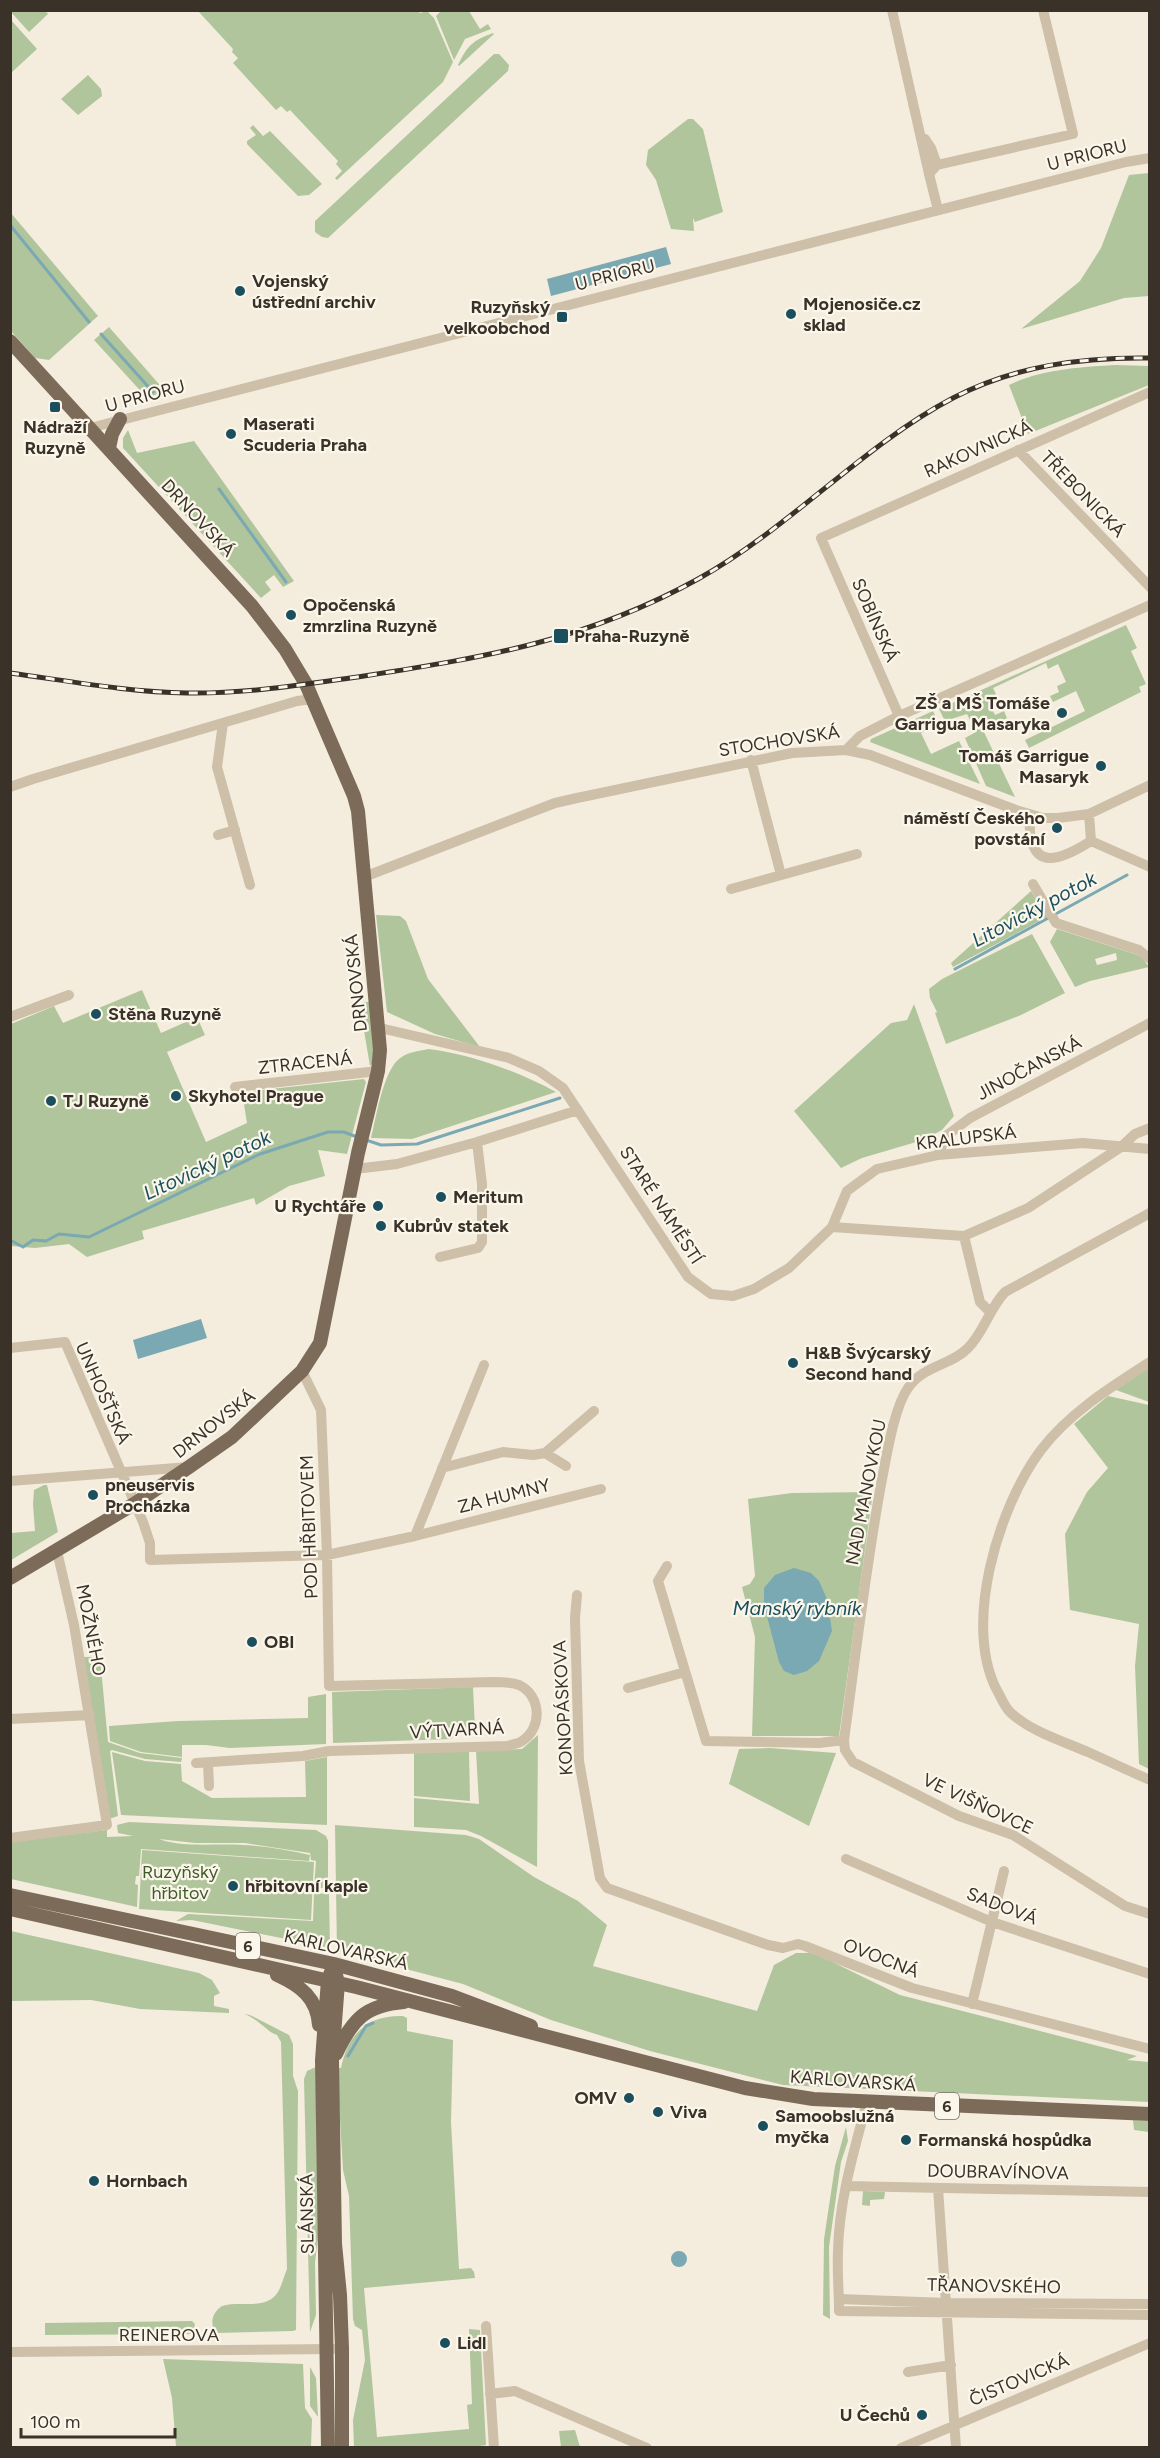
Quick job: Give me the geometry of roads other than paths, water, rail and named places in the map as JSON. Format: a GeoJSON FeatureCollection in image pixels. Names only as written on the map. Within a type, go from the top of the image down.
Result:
{"type":"FeatureCollection","features":[{"type":"Feature","properties":{"kind":"main road","name":"DRNOVSKÁ"},"geometry":{"type":"LineString","coordinates":[[10,341],[252,606],[285,649],[313,699],[356,803],[380,1029],[378,1071],[358,1153],[320,1343],[302,1371],[232,1437],[134,1504],[10,1578]]}},
{"type":"Feature","properties":{"kind":"main road"},"geometry":{"type":"LineString","coordinates":[[109,448],[112,434],[120,419]]}},
{"type":"Feature","properties":{"kind":"main road","name":"KARLOVARSKÁ"},"geometry":{"type":"LineString","coordinates":[[10,1895],[334,1964],[462,1999],[514,2018],[561,2039]]}},
{"type":"Feature","properties":{"kind":"main road","name":"KARLOVARSKÁ"},"geometry":{"type":"LineString","coordinates":[[10,1909],[333,1982],[744,2088],[813,2099],[1149,2114]]}},
{"type":"Feature","properties":{"kind":"main road"},"geometry":{"type":"LineString","coordinates":[[250,1962],[294,1982],[312,2000],[319,2020],[327,2061]]}},
{"type":"Feature","properties":{"kind":"main road","name":"SLÁNSKÁ"},"geometry":{"type":"LineString","coordinates":[[328,2448],[327,2061],[334,1964]]}},
{"type":"Feature","properties":{"kind":"main road"},"geometry":{"type":"LineString","coordinates":[[327,2061],[347,2030],[361,2015],[385,2005],[411,2002]]}},
{"type":"Feature","properties":{"kind":"main road","name":"SLÁNSKÁ"},"geometry":{"type":"LineString","coordinates":[[327,2061],[335,2244],[340,2295],[342,2448]]}},
{"type":"Feature","properties":{"kind":"street"},"geometry":{"type":"LineString","coordinates":[[892,10],[921,134],[931,148],[938,210]]}},
{"type":"Feature","properties":{"kind":"street"},"geometry":{"type":"LineString","coordinates":[[933,170],[1073,134],[1044,10]]}},
{"type":"Feature","properties":{"kind":"street","name":"U PRIORU"},"geometry":{"type":"LineString","coordinates":[[90,428],[1117,164],[1149,158]]}},
{"type":"Feature","properties":{"kind":"street","name":"RAKOVNICKÁ"},"geometry":{"type":"LineString","coordinates":[[820,538],[1149,392]]}},
{"type":"Feature","properties":{"kind":"street","name":"TŘEBONICKÁ"},"geometry":{"type":"LineString","coordinates":[[1018,450],[1149,587]]}},
{"type":"Feature","properties":{"kind":"street","name":"SOBÍNSKÁ"},"geometry":{"type":"LineString","coordinates":[[820,538],[899,716]]}},
{"type":"Feature","properties":{"kind":"street","name":"STOCHOVSKÁ"},"geometry":{"type":"LineString","coordinates":[[364,877],[555,803],[752,760],[792,753],[846,750],[861,736],[899,716],[1149,605]]}},
{"type":"Feature","properties":{"kind":"street"},"geometry":{"type":"LineString","coordinates":[[10,787],[297,701],[313,699]]}},
{"type":"Feature","properties":{"kind":"street"},"geometry":{"type":"LineString","coordinates":[[223,723],[217,766],[250,885]]}},
{"type":"Feature","properties":{"kind":"street"},"geometry":{"type":"LineString","coordinates":[[846,750],[885,760],[1031,815],[1058,818],[1089,814],[1149,785]]}},
{"type":"Feature","properties":{"kind":"street"},"geometry":{"type":"LineString","coordinates":[[752,760],[781,875]]}},
{"type":"Feature","properties":{"kind":"street"},"geometry":{"type":"LineString","coordinates":[[1089,814],[1091,841]]}},
{"type":"Feature","properties":{"kind":"street"},"geometry":{"type":"LineString","coordinates":[[1031,815],[1030,840],[1042,856],[1050,858],[1063,855],[1091,841]]}},
{"type":"Feature","properties":{"kind":"street"},"geometry":{"type":"LineString","coordinates":[[218,835],[235,831]]}},
{"type":"Feature","properties":{"kind":"street"},"geometry":{"type":"LineString","coordinates":[[1091,841],[1149,867]]}},
{"type":"Feature","properties":{"kind":"street"},"geometry":{"type":"LineString","coordinates":[[731,890],[857,854]]}},
{"type":"Feature","properties":{"kind":"street"},"geometry":{"type":"LineString","coordinates":[[1033,884],[1056,923],[1139,950],[1149,959]]}},
{"type":"Feature","properties":{"kind":"street"},"geometry":{"type":"LineString","coordinates":[[10,1017],[69,995]]}},
{"type":"Feature","properties":{"kind":"street","name":"JINOČANSKÁ"},"geometry":{"type":"LineString","coordinates":[[938,1155],[946,1136],[970,1118],[1149,1023]]}},
{"type":"Feature","properties":{"kind":"street","name":"STARÉ NÁMĚSTÍ"},"geometry":{"type":"LineString","coordinates":[[380,1029],[509,1058],[539,1071],[563,1088],[688,1277],[711,1294],[733,1296]]}},
{"type":"Feature","properties":{"kind":"street","name":"ZTRACENÁ"},"geometry":{"type":"LineString","coordinates":[[235,1087],[378,1071]]}},
{"type":"Feature","properties":{"kind":"street"},"geometry":{"type":"LineString","coordinates":[[355,1169],[397,1164],[578,1110]]}},
{"type":"Feature","properties":{"kind":"street"},"geometry":{"type":"LineString","coordinates":[[832,1227],[964,1236],[1028,1208],[1122,1147],[1135,1134],[1149,1128]]}},
{"type":"Feature","properties":{"kind":"street"},"geometry":{"type":"LineString","coordinates":[[441,1257],[478,1248],[482,1242],[482,1184],[477,1142]]}},
{"type":"Feature","properties":{"kind":"street","name":"KRALUPSKÁ"},"geometry":{"type":"LineString","coordinates":[[733,1296],[754,1289],[789,1269],[832,1227],[847,1191],[877,1169],[938,1155],[1083,1143],[1149,1149]]}},
{"type":"Feature","properties":{"kind":"street","name":"NAD MANOVKOU"},"geometry":{"type":"LineString","coordinates":[[844,1740],[876,1513],[887,1454],[902,1398],[908,1387],[919,1375],[967,1350],[1005,1292],[1149,1213]]}},
{"type":"Feature","properties":{"kind":"street"},"geometry":{"type":"LineString","coordinates":[[964,1236],[980,1302],[990,1312]]}},
{"type":"Feature","properties":{"kind":"street","name":"UNHOŠŤSKÁ"},"geometry":{"type":"LineString","coordinates":[[10,1348],[65,1342],[120,1472]]}},
{"type":"Feature","properties":{"kind":"street"},"geometry":{"type":"LineString","coordinates":[[1149,1362],[1094,1399],[1041,1450],[1017,1487],[999,1531],[988,1576],[984,1612],[984,1646],[988,1671],[1009,1713],[1038,1731],[1149,1780]]}},
{"type":"Feature","properties":{"kind":"street","name":"ZA HUMNY"},"geometry":{"type":"LineString","coordinates":[[415,1536],[484,1365]]}},
{"type":"Feature","properties":{"kind":"street","name":"POD HŘBITOVEM"},"geometry":{"type":"LineString","coordinates":[[302,1371],[321,1410],[329,1686]]}},
{"type":"Feature","properties":{"kind":"street"},"geometry":{"type":"LineString","coordinates":[[442,1468],[503,1452],[533,1455],[545,1453],[594,1411]]}},
{"type":"Feature","properties":{"kind":"street"},"geometry":{"type":"LineString","coordinates":[[545,1453],[566,1466]]}},
{"type":"Feature","properties":{"kind":"street"},"geometry":{"type":"LineString","coordinates":[[10,1481],[189,1467]]}},
{"type":"Feature","properties":{"kind":"street"},"geometry":{"type":"LineString","coordinates":[[120,1472],[134,1504]]}},
{"type":"Feature","properties":{"kind":"street","name":"ZA HUMNY"},"geometry":{"type":"LineString","coordinates":[[134,1504],[150,1543],[150,1560],[327,1555],[415,1536],[601,1489]]}},
{"type":"Feature","properties":{"kind":"street","name":"MOŽNÉHO"},"geometry":{"type":"LineString","coordinates":[[10,1838],[107,1825],[90,1715],[57,1551]]}},
{"type":"Feature","properties":{"kind":"street"},"geometry":{"type":"LineString","coordinates":[[667,1566],[658,1581],[706,1741],[819,1743],[844,1740]]}},
{"type":"Feature","properties":{"kind":"street","name":"KONOPÁSKOVA"},"geometry":{"type":"LineString","coordinates":[[577,1595],[575,1618],[579,1761],[600,1878],[607,1888]]}},
{"type":"Feature","properties":{"kind":"street"},"geometry":{"type":"LineString","coordinates":[[628,1688],[685,1672]]}},
{"type":"Feature","properties":{"kind":"street","name":"VÝTVARNÁ"},"geometry":{"type":"LineString","coordinates":[[196,1763],[303,1756],[329,1751],[508,1746],[522,1741],[533,1729],[537,1714],[534,1701],[528,1691],[518,1684],[329,1686]]}},
{"type":"Feature","properties":{"kind":"street"},"geometry":{"type":"LineString","coordinates":[[10,1719],[90,1715]]}},
{"type":"Feature","properties":{"kind":"street","name":"VE VIŠŇOVCE"},"geometry":{"type":"LineString","coordinates":[[844,1740],[845,1750],[853,1762],[959,1816],[1013,1835],[1125,1905],[1149,1914]]}},
{"type":"Feature","properties":{"kind":"street"},"geometry":{"type":"LineString","coordinates":[[208,1763],[209,1786]]}},
{"type":"Feature","properties":{"kind":"street","name":"SADOVÁ"},"geometry":{"type":"LineString","coordinates":[[846,1859],[992,1922],[1149,1974]]}},
{"type":"Feature","properties":{"kind":"street"},"geometry":{"type":"LineString","coordinates":[[972,2004],[1004,1871]]}},
{"type":"Feature","properties":{"kind":"street","name":"OVOCNÁ"},"geometry":{"type":"LineString","coordinates":[[607,1888],[768,1945],[783,1948],[798,1944],[806,1946],[912,1988],[1149,2049]]}},
{"type":"Feature","properties":{"kind":"street"},"geometry":{"type":"LineString","coordinates":[[839,2299],[838,2252],[846,2186],[867,2102]]}},
{"type":"Feature","properties":{"kind":"street","name":"DOUBRAVÍNOVA"},"geometry":{"type":"LineString","coordinates":[[846,2186],[1149,2192]]}},
{"type":"Feature","properties":{"kind":"street"},"geometry":{"type":"LineString","coordinates":[[938,2188],[956,2448]]}},
{"type":"Feature","properties":{"kind":"street","name":"TŘANOVSKÉHO"},"geometry":{"type":"LineString","coordinates":[[1149,2304],[947,2308],[839,2312],[839,2299],[947,2308],[1149,2315]]}},
{"type":"Feature","properties":{"kind":"street"},"geometry":{"type":"LineString","coordinates":[[486,2326],[494,2448]]}},
{"type":"Feature","properties":{"kind":"street","name":"ČISTOVICKÁ"},"geometry":{"type":"LineString","coordinates":[[901,2448],[1149,2343]]}},
{"type":"Feature","properties":{"kind":"street","name":"REINEROVA"},"geometry":{"type":"LineString","coordinates":[[10,2352],[327,2350],[342,2348]]}},
{"type":"Feature","properties":{"kind":"street"},"geometry":{"type":"LineString","coordinates":[[908,2372],[951,2365]]}},
{"type":"Feature","properties":{"kind":"street"},"geometry":{"type":"LineString","coordinates":[[490,2394],[514,2391],[647,2448]]}},
{"type":"Feature","properties":{"kind":"water"},"geometry":{"type":"Polygon","coordinates":[[[666,247],[671,264],[551,296],[547,279],[666,247]]]}},
{"type":"Feature","properties":{"kind":"water"},"geometry":{"type":"Polygon","coordinates":[[[201,1319],[207,1338],[138,1359],[133,1340],[201,1319]]]}},
{"type":"Feature","properties":{"kind":"water","name":"Manský rybník"},"geometry":{"type":"Polygon","coordinates":[[[794,1568],[811,1573],[819,1581],[827,1599],[832,1631],[819,1661],[807,1671],[794,1675],[784,1671],[779,1662],[764,1605],[764,1588],[775,1575],[794,1568]]]}},
{"type":"Feature","properties":{"kind":"water"},"geometry":{"type":"Polygon","coordinates":[[[679,2251],[685,2253],[687,2259],[685,2265],[679,2267],[673,2265],[671,2259],[673,2253],[679,2251]]]}},
{"type":"Feature","properties":{"kind":"waterway"},"geometry":{"type":"LineString","coordinates":[[10,225],[89,322]]}},
{"type":"Feature","properties":{"kind":"waterway"},"geometry":{"type":"LineString","coordinates":[[101,334],[153,392]]}},
{"type":"Feature","properties":{"kind":"waterway"},"geometry":{"type":"LineString","coordinates":[[219,489],[286,582]]}},
{"type":"Feature","properties":{"kind":"waterway","name":"Litovický potok"},"geometry":{"type":"LineString","coordinates":[[955,969],[1127,875]]}},
{"type":"Feature","properties":{"kind":"waterway","name":"Litovický potok"},"geometry":{"type":"LineString","coordinates":[[366,1140],[381,1145],[417,1144],[560,1098]]}},
{"type":"Feature","properties":{"kind":"waterway","name":"Litovický potok"},"geometry":{"type":"LineString","coordinates":[[10,1240],[23,1247],[33,1240],[46,1241],[59,1234],[89,1237],[260,1154],[328,1132],[344,1132],[357,1137]]}},
{"type":"Feature","properties":{"kind":"waterway"},"geometry":{"type":"LineString","coordinates":[[348,2056],[366,2026],[373,2023]]}},
{"type":"Feature","properties":{"kind":"railway"},"geometry":{"type":"LineString","coordinates":[[10,673],[143,691],[232,692],[409,669],[536,643],[617,617],[698,579],[732,559],[764,536],[888,439],[920,417],[976,387],[1024,371],[1049,366],[1099,359],[1150,358]]}},
{"type":"Feature","properties":{"kind":"place","name":"Vojenský ústřední archiv"},"geometry":{"type":"Point","coordinates":[240,291]}},
{"type":"Feature","properties":{"kind":"place","name":"Mojenosiče.cz sklad"},"geometry":{"type":"Point","coordinates":[791,314]}},
{"type":"Feature","properties":{"kind":"place","name":"Ruzyňský velkoobchod"},"geometry":{"type":"Point","coordinates":[562,317]}},
{"type":"Feature","properties":{"kind":"place","name":"Nádraží Ruzyně"},"geometry":{"type":"Point","coordinates":[55,407]}},
{"type":"Feature","properties":{"kind":"place","name":"Maserati Scuderia Praha"},"geometry":{"type":"Point","coordinates":[231,434]}},
{"type":"Feature","properties":{"kind":"place","name":"Opočenská zmrzlina Ruzyně"},"geometry":{"type":"Point","coordinates":[291,615]}},
{"type":"Feature","properties":{"kind":"place","name":"Praha-Ruzyně"},"geometry":{"type":"Point","coordinates":[561,636]}},
{"type":"Feature","properties":{"kind":"place","name":"ZŠ a MŠ Tomáše Garrigua Masaryka"},"geometry":{"type":"Point","coordinates":[1062,713]}},
{"type":"Feature","properties":{"kind":"place","name":"Tomáš Garrigue Masaryk"},"geometry":{"type":"Point","coordinates":[1101,766]}},
{"type":"Feature","properties":{"kind":"place","name":"náměstí Českého povstání"},"geometry":{"type":"Point","coordinates":[1057,828]}},
{"type":"Feature","properties":{"kind":"place","name":"Stěna Ruzyně"},"geometry":{"type":"Point","coordinates":[96,1014]}},
{"type":"Feature","properties":{"kind":"place","name":"Skyhotel Prague"},"geometry":{"type":"Point","coordinates":[176,1096]}},
{"type":"Feature","properties":{"kind":"place","name":"TJ Ruzyně"},"geometry":{"type":"Point","coordinates":[51,1101]}},
{"type":"Feature","properties":{"kind":"place","name":"Meritum"},"geometry":{"type":"Point","coordinates":[441,1197]}},
{"type":"Feature","properties":{"kind":"place","name":"U Rychtáře"},"geometry":{"type":"Point","coordinates":[378,1206]}},
{"type":"Feature","properties":{"kind":"place","name":"Kubrův statek"},"geometry":{"type":"Point","coordinates":[381,1226]}},
{"type":"Feature","properties":{"kind":"place","name":"H&B Švýcarský Second hand"},"geometry":{"type":"Point","coordinates":[793,1363]}},
{"type":"Feature","properties":{"kind":"place","name":"pneuservis Procházka"},"geometry":{"type":"Point","coordinates":[93,1495]}},
{"type":"Feature","properties":{"kind":"place","name":"OBI"},"geometry":{"type":"Point","coordinates":[252,1642]}},
{"type":"Feature","properties":{"kind":"place","name":"hřbitovní kaple"},"geometry":{"type":"Point","coordinates":[233,1886]}},
{"type":"Feature","properties":{"kind":"place","name":"OMV"},"geometry":{"type":"Point","coordinates":[629,2098]}},
{"type":"Feature","properties":{"kind":"place","name":"Viva"},"geometry":{"type":"Point","coordinates":[658,2112]}},
{"type":"Feature","properties":{"kind":"place","name":"Samoobslužná myčka"},"geometry":{"type":"Point","coordinates":[763,2126]}},
{"type":"Feature","properties":{"kind":"place","name":"Formanská hospůdka"},"geometry":{"type":"Point","coordinates":[906,2140]}},
{"type":"Feature","properties":{"kind":"place","name":"Hornbach"},"geometry":{"type":"Point","coordinates":[94,2181]}},
{"type":"Feature","properties":{"kind":"place","name":"Lidl"},"geometry":{"type":"Point","coordinates":[445,2343]}},
{"type":"Feature","properties":{"kind":"place","name":"U Čechů"},"geometry":{"type":"Point","coordinates":[922,2415]}},
{"type":"Feature","properties":{"kind":"park label","name":"Ruzyňský hřbitov"},"geometry":{"type":"Point","coordinates":[180,1882]}}]}
